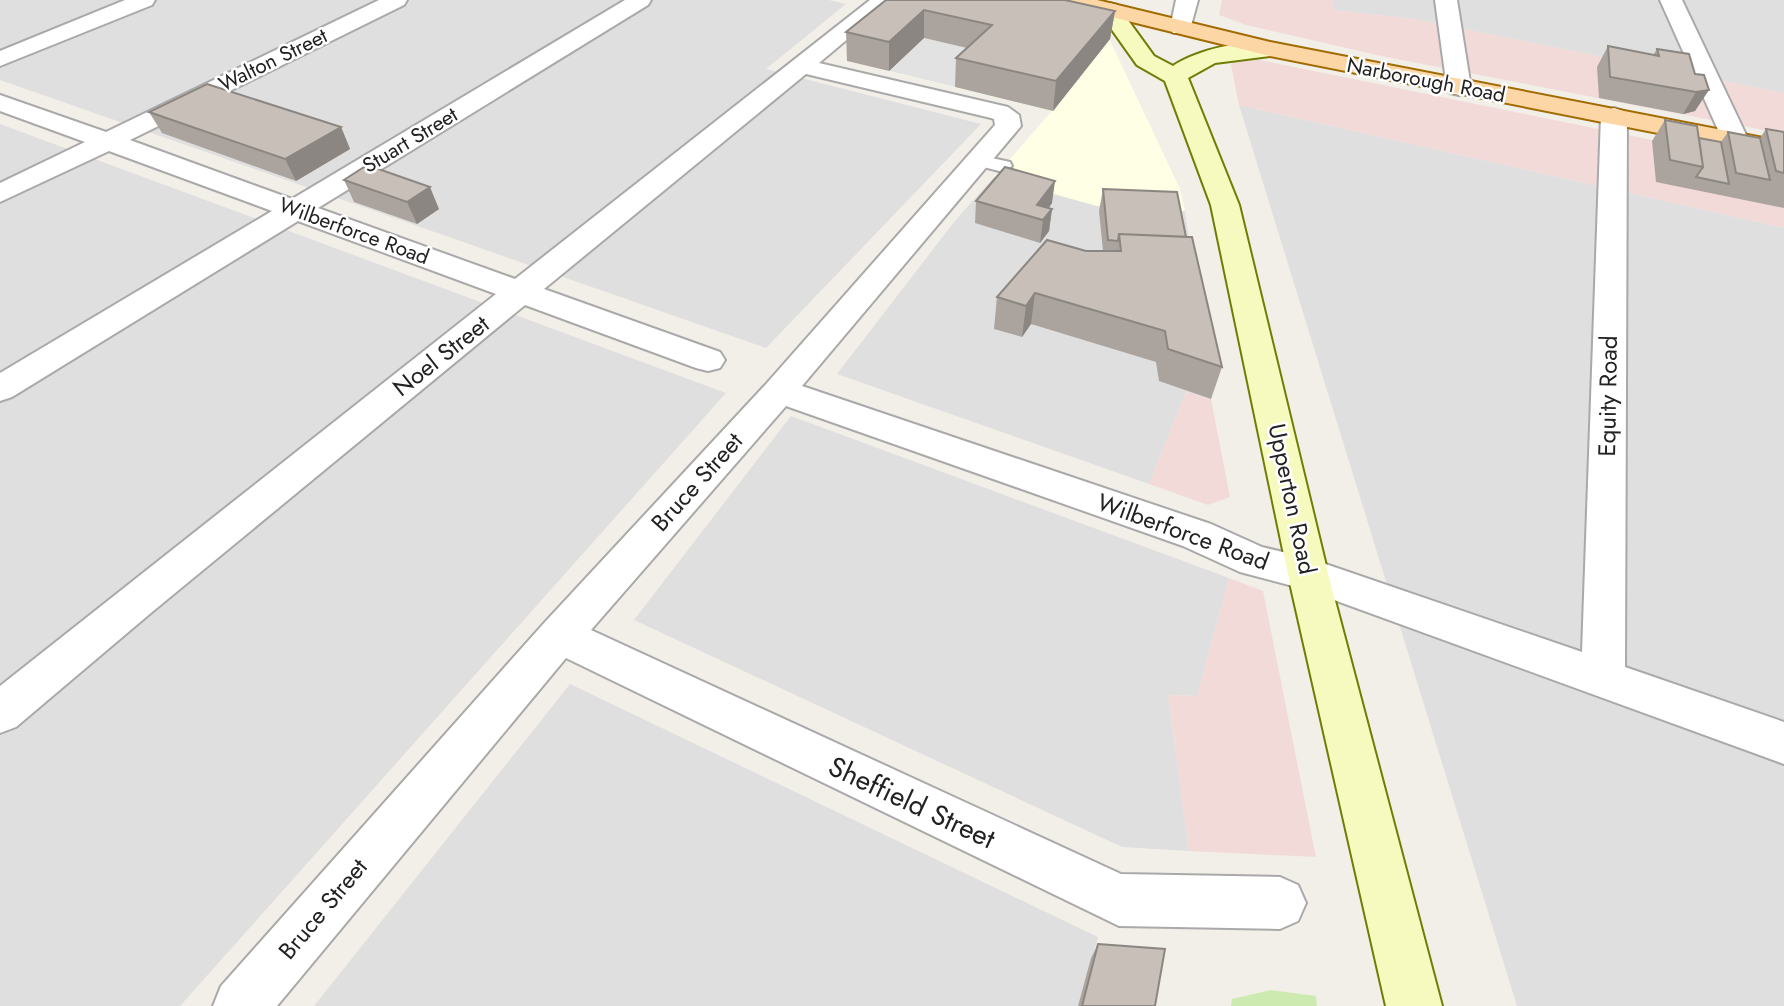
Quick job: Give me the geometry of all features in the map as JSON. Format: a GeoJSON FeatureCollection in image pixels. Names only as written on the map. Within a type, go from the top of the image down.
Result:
{"type":"FeatureCollection","features":[{"type":"Feature","properties":{"kind":"main road","name":"Narborough Road"},"geometry":{"type":"LineString","coordinates":[[1070,0],[1270,49],[1784,150]]}},
{"type":"Feature","properties":{"kind":"street"},"geometry":{"type":"LineString","coordinates":[[0,60],[144,0]]}},
{"type":"Feature","properties":{"kind":"street","name":"Walton Street"},"geometry":{"type":"LineString","coordinates":[[0,194],[396,0]]}},
{"type":"Feature","properties":{"kind":"street","name":"Stuart Street"},"geometry":{"type":"LineString","coordinates":[[0,389],[640,0]]}},
{"type":"Feature","properties":{"kind":"street","name":"Noel Street"},"geometry":{"type":"LineString","coordinates":[[0,713],[883,0]]}},
{"type":"Feature","properties":{"kind":"street","name":"Upperton Road"},"geometry":{"type":"LineString","coordinates":[[1187,0],[1181,27],[1179,72],[1226,205],[1308,574],[1414,1006]]}},
{"type":"Feature","properties":{"kind":"street"},"geometry":{"type":"LineString","coordinates":[[1446,0],[1458,88]]}},
{"type":"Feature","properties":{"kind":"street"},"geometry":{"type":"LineString","coordinates":[[1671,0],[1736,141]]}},
{"type":"Feature","properties":{"kind":"street"},"geometry":{"type":"LineString","coordinates":[[1109,10],[1139,48],[1144,60],[1179,72],[1217,56],[1270,49]]}},
{"type":"Feature","properties":{"kind":"street","name":"Bruce Street"},"geometry":{"type":"LineString","coordinates":[[241,1006],[560,635],[779,391],[904,243],[990,163],[1008,125],[1006,115],[802,66]]}},
{"type":"Feature","properties":{"kind":"street","name":"Wilberforce Road"},"geometry":{"type":"LineString","coordinates":[[0,102],[708,360]]}},
{"type":"Feature","properties":{"kind":"street","name":"Equity Road"},"geometry":{"type":"LineString","coordinates":[[1602,677],[1614,116]]}},
{"type":"Feature","properties":{"kind":"street","name":"Wilberforce Road"},"geometry":{"type":"LineString","coordinates":[[779,391],[1197,535],[1254,561],[1308,574],[1784,743]]}},
{"type":"Feature","properties":{"kind":"street","name":"Sheffield Street"},"geometry":{"type":"LineString","coordinates":[[560,635],[1119,900],[1280,903]]}},
{"type":"Feature","properties":{"kind":"shaded area"},"geometry":{"type":"Polygon","coordinates":[[[0,0],[829,0],[846,4],[766,69],[981,124],[766,348],[0,80],[0,0]]]}},
{"type":"Feature","properties":{"kind":"shaded area"},"geometry":{"type":"Polygon","coordinates":[[[913,0],[1105,30],[1180,189],[1185,211],[1097,206],[994,177],[1052,111],[847,61],[847,55],[913,0]]]}},
{"type":"Feature","properties":{"kind":"shaded area"},"geometry":{"type":"Polygon","coordinates":[[[1222,0],[1333,0],[1333,10],[1413,19],[1784,93],[1784,134],[1386,57],[1246,25],[1219,15],[1222,0]]]}},
{"type":"Feature","properties":{"kind":"shaded area"},"geometry":{"type":"Polygon","coordinates":[[[1333,0],[1784,0],[1784,93],[1413,19],[1332,10],[1333,0]]]}},
{"type":"Feature","properties":{"kind":"shaded area"},"geometry":{"type":"Polygon","coordinates":[[[924,38],[990,53],[955,87],[889,71],[924,38]]]}},
{"type":"Feature","properties":{"kind":"shaded area"},"geometry":{"type":"Polygon","coordinates":[[[1246,57],[1784,167],[1784,228],[1239,105],[1231,65],[1234,59],[1246,57]]]}},
{"type":"Feature","properties":{"kind":"shaded area"},"geometry":{"type":"Polygon","coordinates":[[[1239,105],[1784,228],[1784,1006],[1517,1006],[1239,105]]]}},
{"type":"Feature","properties":{"kind":"shaded area"},"geometry":{"type":"Polygon","coordinates":[[[0,124],[726,393],[180,1006],[0,1006],[0,124]]]}},
{"type":"Feature","properties":{"kind":"shaded area"},"geometry":{"type":"Polygon","coordinates":[[[994,177],[1097,206],[1185,211],[1211,399],[1186,392],[1149,484],[837,374],[954,222],[994,177]]]}},
{"type":"Feature","properties":{"kind":"shaded area"},"geometry":{"type":"Polygon","coordinates":[[[1186,392],[1211,399],[1230,497],[1208,505],[1149,484],[1186,392]]]}},
{"type":"Feature","properties":{"kind":"shaded area"},"geometry":{"type":"Polygon","coordinates":[[[791,416],[1229,578],[1197,696],[1168,695],[1189,851],[1122,847],[634,620],[791,416]]]}},
{"type":"Feature","properties":{"kind":"shaded area"},"geometry":{"type":"Polygon","coordinates":[[[1229,578],[1263,591],[1316,857],[1189,851],[1168,695],[1197,696],[1229,578]]]}},
{"type":"Feature","properties":{"kind":"shaded area"},"geometry":{"type":"Polygon","coordinates":[[[570,684],[1098,937],[1080,1006],[314,1006],[570,684]]]}},
{"type":"Feature","properties":{"kind":"green space"},"geometry":{"type":"Polygon","coordinates":[[[1271,990],[1316,996],[1317,1006],[1231,1006],[1232,999],[1271,990]]]}},
{"type":"Feature","properties":{"kind":"building"},"geometry":{"type":"Polygon","coordinates":[[[886,0],[1065,0],[1115,11],[1056,81],[956,58],[992,25],[924,10],[889,42],[846,32],[886,0]]]}},
{"type":"Feature","properties":{"kind":"building"},"geometry":{"type":"Polygon","coordinates":[[[1608,46],[1659,56],[1657,49],[1689,54],[1695,74],[1704,75],[1709,90],[1696,92],[1610,77],[1608,46]]]}},
{"type":"Feature","properties":{"kind":"building"},"geometry":{"type":"Polygon","coordinates":[[[207,84],[341,127],[285,159],[149,112],[207,84]]]}},
{"type":"Feature","properties":{"kind":"building"},"geometry":{"type":"Polygon","coordinates":[[[1665,120],[1697,126],[1703,167],[1670,160],[1665,120]]]}},
{"type":"Feature","properties":{"kind":"building"},"geometry":{"type":"Polygon","coordinates":[[[1766,129],[1784,132],[1784,173],[1776,171],[1766,129]]]}},
{"type":"Feature","properties":{"kind":"building"},"geometry":{"type":"Polygon","coordinates":[[[1728,132],[1760,138],[1770,180],[1736,173],[1728,132]]]}},
{"type":"Feature","properties":{"kind":"building"},"geometry":{"type":"Polygon","coordinates":[[[1699,138],[1721,142],[1729,184],[1696,177],[1703,167],[1699,138]]]}},
{"type":"Feature","properties":{"kind":"building"},"geometry":{"type":"Polygon","coordinates":[[[367,165],[430,187],[407,202],[344,180],[367,165]]]}},
{"type":"Feature","properties":{"kind":"building"},"geometry":{"type":"Polygon","coordinates":[[[1005,167],[1055,181],[1037,205],[1052,209],[1043,220],[976,201],[1005,167]]]}},
{"type":"Feature","properties":{"kind":"building"},"geometry":{"type":"Polygon","coordinates":[[[1103,189],[1177,192],[1186,237],[1119,234],[1118,241],[1108,240],[1103,189]]]}},
{"type":"Feature","properties":{"kind":"building"},"geometry":{"type":"Polygon","coordinates":[[[1119,234],[1192,237],[1222,367],[1168,349],[1165,331],[1035,293],[1026,306],[997,297],[1047,240],[1086,251],[1121,251],[1119,234]]]}},
{"type":"Feature","properties":{"kind":"building"},"geometry":{"type":"Polygon","coordinates":[[[1098,944],[1165,949],[1155,1006],[1082,1006],[1098,944]]]}}]}
